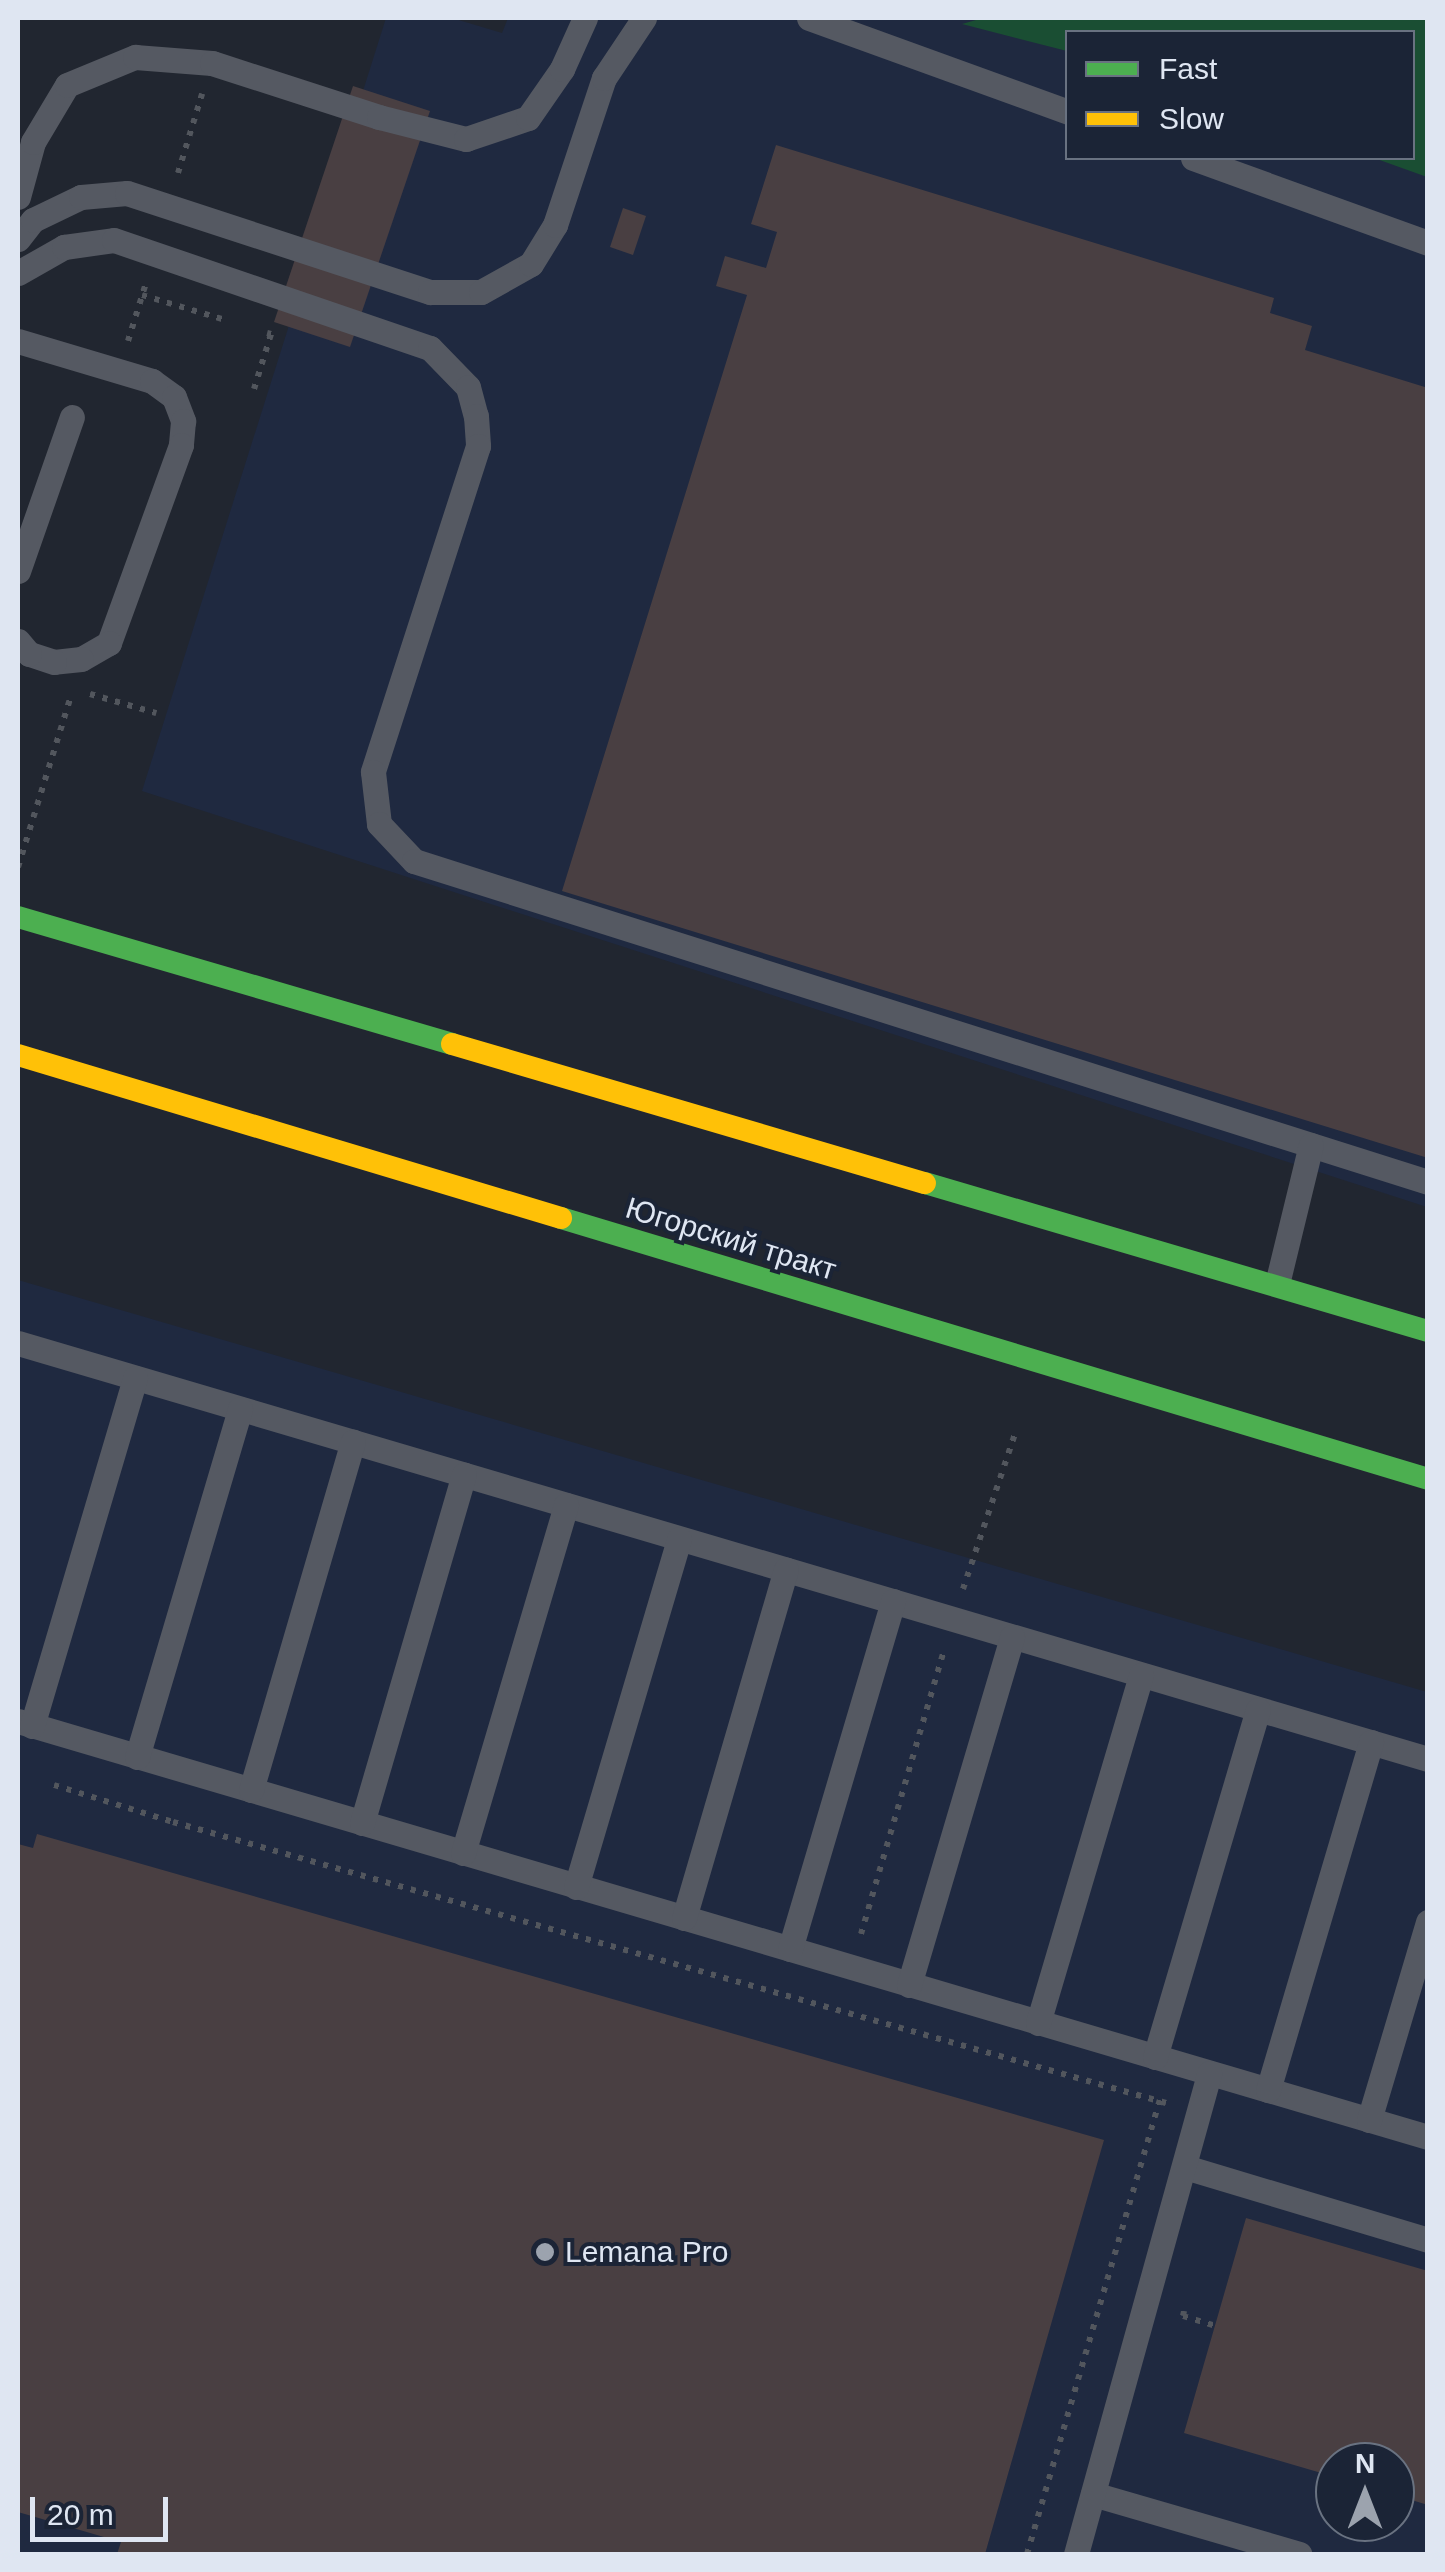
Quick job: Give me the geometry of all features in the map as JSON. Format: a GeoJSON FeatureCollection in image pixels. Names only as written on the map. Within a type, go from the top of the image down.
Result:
{"type":"FeatureCollection","features":[{"type":"Feature","properties":{"kind":"main road"},"geometry":{"type":"LineString","coordinates":[[18,918],[1428,1331]]}},
{"type":"Feature","properties":{"kind":"main road","name":"Югорский тракт"},"geometry":{"type":"LineString","coordinates":[[18,1055],[1428,1480]]}},
{"type":"Feature","properties":{"kind":"lane"},"geometry":{"type":"LineString","coordinates":[[18,197],[25,139],[67,85],[135,57],[212,62],[378,117],[466,139],[528,118],[562,70],[585,18]]}},
{"type":"Feature","properties":{"kind":"lane"},"geometry":{"type":"LineString","coordinates":[[18,240],[33,220],[81,198],[127,193],[430,292],[481,292],[531,264],[555,225],[604,78],[644,18]]}},
{"type":"Feature","properties":{"kind":"lane"},"geometry":{"type":"LineString","coordinates":[[809,18],[1065,111]]}},
{"type":"Feature","properties":{"kind":"lane"},"geometry":{"type":"LineString","coordinates":[[1200,160],[1428,242]]}},
{"type":"Feature","properties":{"kind":"lane"},"geometry":{"type":"LineString","coordinates":[[18,273],[64,247],[114,240],[430,348],[468,387],[476,416],[478,446],[373,772],[378,824],[414,861],[1428,1182]]}},
{"type":"Feature","properties":{"kind":"lane"},"geometry":{"type":"LineString","coordinates":[[18,340],[152,381],[174,397],[183,421],[181,445],[109,643],[81,659],[54,662],[29,654],[18,641]]}},
{"type":"Feature","properties":{"kind":"lane"},"geometry":{"type":"LineString","coordinates":[[18,572],[72,417]]}},
{"type":"Feature","properties":{"kind":"lane"},"geometry":{"type":"LineString","coordinates":[[1276,1284],[1311,1146]]}},
{"type":"Feature","properties":{"kind":"lane"},"geometry":{"type":"LineString","coordinates":[[18,1343],[1428,1759]]}},
{"type":"Feature","properties":{"kind":"lane"},"geometry":{"type":"LineString","coordinates":[[135,1378],[25,1724],[1428,2137]]}},
{"type":"Feature","properties":{"kind":"lane"},"geometry":{"type":"LineString","coordinates":[[138,1757],[240,1409]]}},
{"type":"Feature","properties":{"kind":"lane"},"geometry":{"type":"LineString","coordinates":[[251,1790],[354,1442]]}},
{"type":"Feature","properties":{"kind":"lane"},"geometry":{"type":"LineString","coordinates":[[362,1823],[464,1475]]}},
{"type":"Feature","properties":{"kind":"lane"},"geometry":{"type":"LineString","coordinates":[[463,1853],[566,1505]]}},
{"type":"Feature","properties":{"kind":"lane"},"geometry":{"type":"LineString","coordinates":[[576,1886],[680,1539]]}},
{"type":"Feature","properties":{"kind":"lane"},"geometry":{"type":"LineString","coordinates":[[684,1918],[786,1570]]}},
{"type":"Feature","properties":{"kind":"lane"},"geometry":{"type":"LineString","coordinates":[[790,1950],[893,1602]]}},
{"type":"Feature","properties":{"kind":"lane"},"geometry":{"type":"LineString","coordinates":[[909,1985],[1012,1637]]}},
{"type":"Feature","properties":{"kind":"lane"},"geometry":{"type":"LineString","coordinates":[[1038,2023],[1141,1675]]}},
{"type":"Feature","properties":{"kind":"lane"},"geometry":{"type":"LineString","coordinates":[[1155,2057],[1258,1710]]}},
{"type":"Feature","properties":{"kind":"lane"},"geometry":{"type":"LineString","coordinates":[[1268,2090],[1371,1742]]}},
{"type":"Feature","properties":{"kind":"lane"},"geometry":{"type":"LineString","coordinates":[[1369,2120],[1428,1922]]}},
{"type":"Feature","properties":{"kind":"lane"},"geometry":{"type":"LineString","coordinates":[[1076,2554],[1209,2073]]}},
{"type":"Feature","properties":{"kind":"lane"},"geometry":{"type":"LineString","coordinates":[[1185,2167],[1428,2240]]}},
{"type":"Feature","properties":{"kind":"lane"},"geometry":{"type":"LineString","coordinates":[[1093,2494],[1299,2554]]}},
{"type":"Feature","properties":{"kind":"path"},"geometry":{"type":"LineString","coordinates":[[168,205],[204,86]]}},
{"type":"Feature","properties":{"kind":"path"},"geometry":{"type":"LineString","coordinates":[[119,370],[154,254]]}},
{"type":"Feature","properties":{"kind":"path"},"geometry":{"type":"LineString","coordinates":[[142,295],[234,323]]}},
{"type":"Feature","properties":{"kind":"path"},"geometry":{"type":"LineString","coordinates":[[253,328],[271,334],[254,389]]}},
{"type":"Feature","properties":{"kind":"path"},"geometry":{"type":"LineString","coordinates":[[18,867],[73,689],[156,713]]}},
{"type":"Feature","properties":{"kind":"path"},"geometry":{"type":"LineString","coordinates":[[841,2009],[953,1619],[1015,1434]]}},
{"type":"Feature","properties":{"kind":"path"},"geometry":{"type":"LineString","coordinates":[[54,1785],[1199,2114]]}},
{"type":"Feature","properties":{"kind":"path"},"geometry":{"type":"LineString","coordinates":[[1027,2554],[1160,2100]]}},
{"type":"Feature","properties":{"kind":"shaded area"},"geometry":{"type":"Polygon","coordinates":[[[386,18],[452,18],[502,33],[508,18],[994,18],[1065,37],[1065,160],[1411,160],[1427,166],[1427,1207],[142,791],[386,18]]]}},
{"type":"Feature","properties":{"kind":"shaded area"},"geometry":{"type":"Polygon","coordinates":[[[18,1280],[1427,1692],[1427,2554],[18,2554],[18,1280]]]}},
{"type":"Feature","properties":{"kind":"green space"},"geometry":{"type":"Polygon","coordinates":[[[983,18],[1427,18],[1427,177],[1380,160],[1415,160],[1415,30],[1065,30],[1065,50],[962,24],[983,18]]]}},
{"type":"Feature","properties":{"kind":"building"},"geometry":{"type":"Polygon","coordinates":[[[353,86],[430,111],[350,347],[274,322],[353,86]]]}},
{"type":"Feature","properties":{"kind":"building"},"geometry":{"type":"Polygon","coordinates":[[[776,145],[1274,298],[1270,313],[1312,326],[1305,350],[1428,388],[1428,1158],[562,891],[747,295],[716,286],[725,256],[766,268],[777,232],[751,224],[776,145]]]}},
{"type":"Feature","properties":{"kind":"building"},"geometry":{"type":"Polygon","coordinates":[[[623,208],[646,216],[633,255],[610,247],[623,208]]]}},
{"type":"Feature","properties":{"kind":"building","name":"Lemana Pro"},"geometry":{"type":"Polygon","coordinates":[[[37,1834],[1104,2140],[985,2554],[117,2554],[121,2542],[18,2512],[18,1844],[33,1848],[37,1834]]]}},
{"type":"Feature","properties":{"kind":"building"},"geometry":{"type":"Polygon","coordinates":[[[1246,2218],[1428,2271],[1428,2505],[1415,2501],[1415,2442],[1315,2442],[1315,2471],[1184,2433],[1246,2218]]]}},
{"type":"Feature","properties":{"kind":"traffic: fast"},"geometry":{"type":"LineString","coordinates":[[18,917],[452,1044]]}},
{"type":"Feature","properties":{"kind":"traffic: fast"},"geometry":{"type":"LineString","coordinates":[[925,1183],[1428,1331]]}},
{"type":"Feature","properties":{"kind":"traffic: fast"},"geometry":{"type":"LineString","coordinates":[[561,1218],[1428,1479]]}},
{"type":"Feature","properties":{"kind":"traffic: slow"},"geometry":{"type":"LineString","coordinates":[[452,1044],[925,1183]]}},
{"type":"Feature","properties":{"kind":"traffic: slow"},"geometry":{"type":"LineString","coordinates":[[18,1055],[561,1218]]}},
{"type":"Feature","properties":{"kind":"place","name":"Lemana Pro"},"geometry":{"type":"Point","coordinates":[545,2252]}}]}
